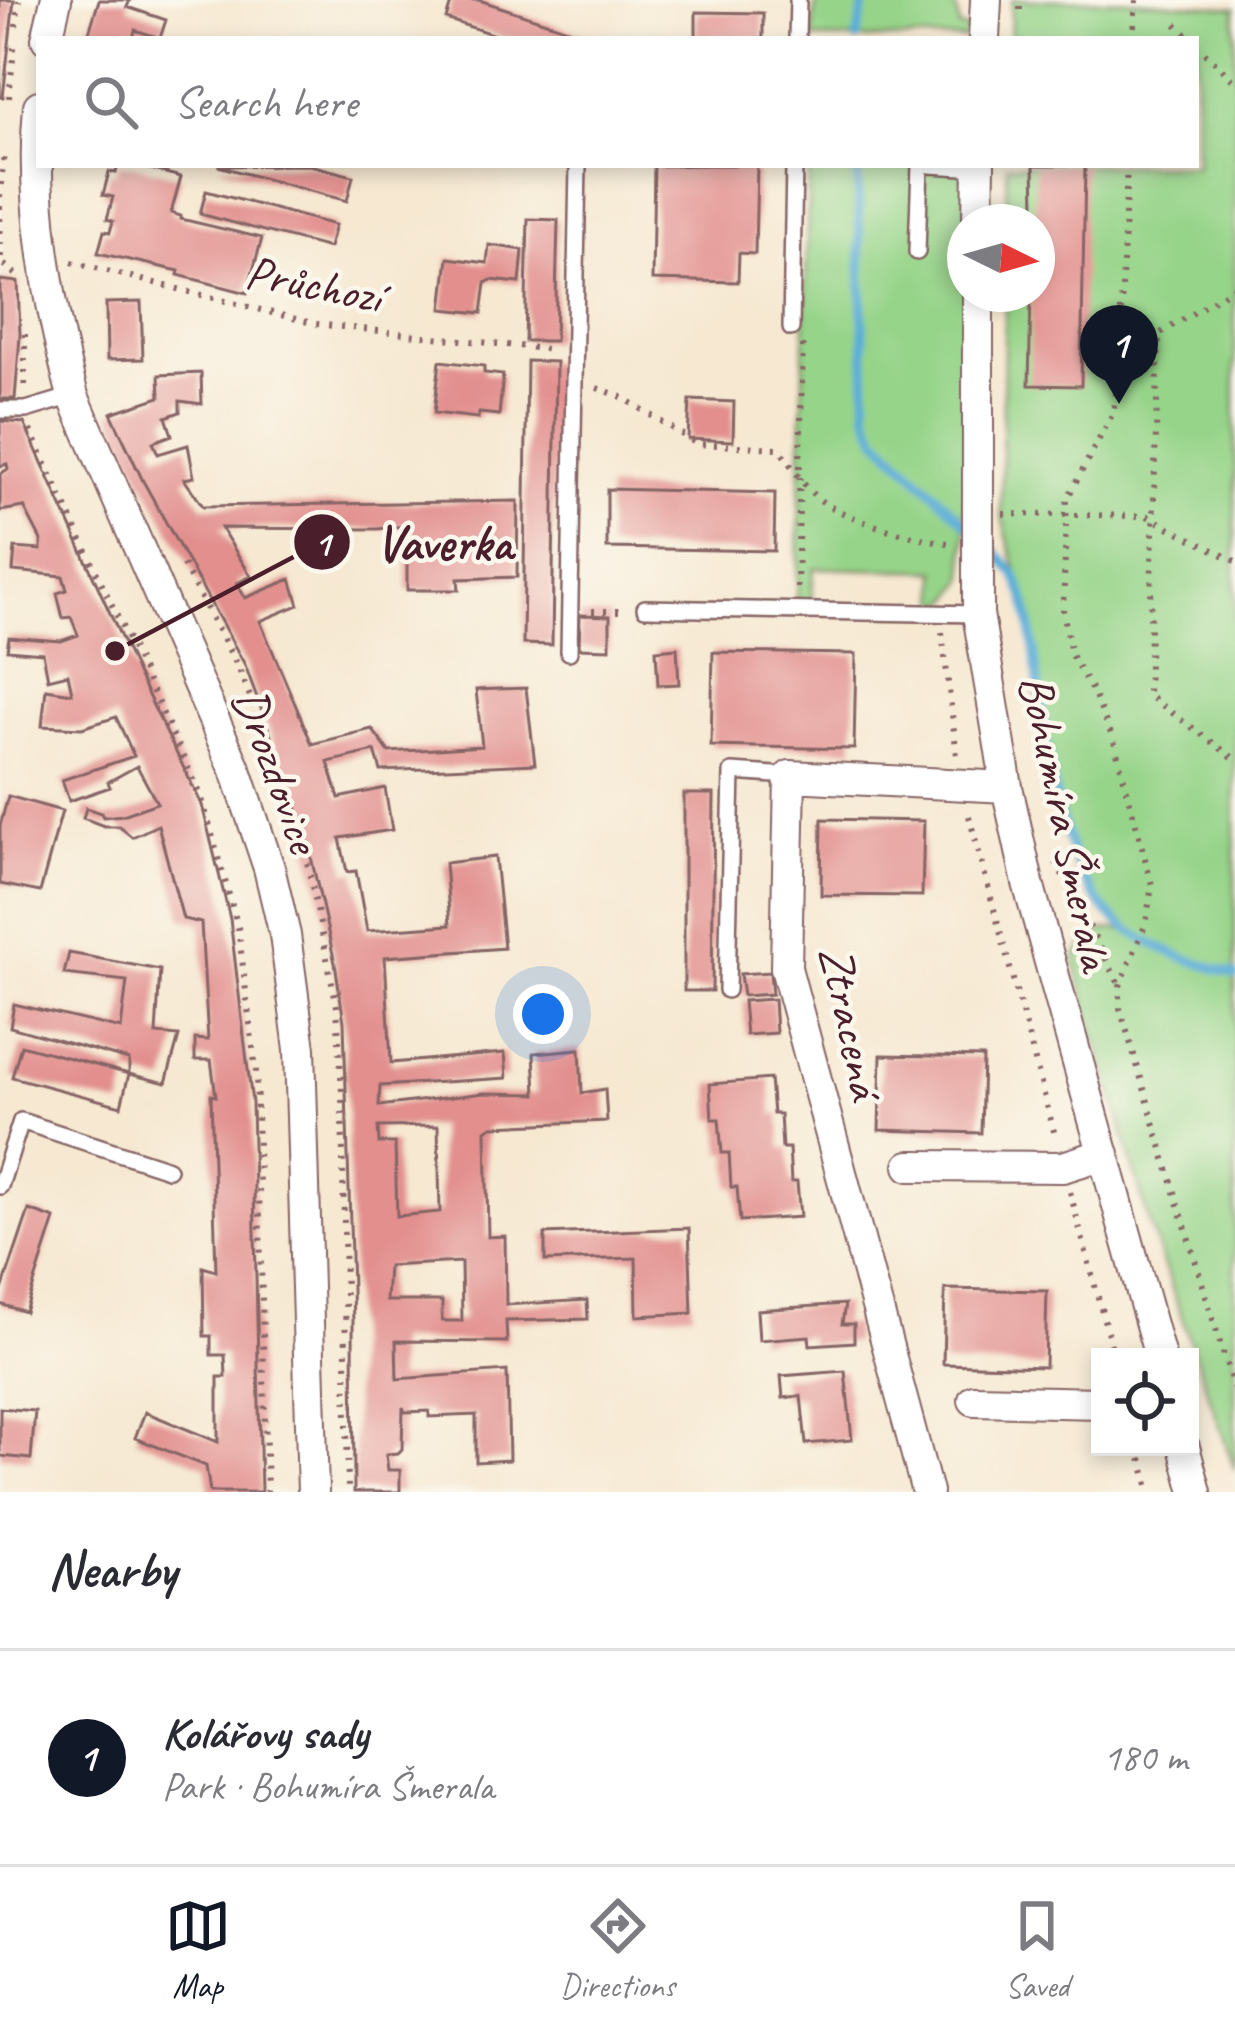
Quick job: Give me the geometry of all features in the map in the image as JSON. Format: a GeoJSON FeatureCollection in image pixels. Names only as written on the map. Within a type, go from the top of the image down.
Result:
{"type":"FeatureCollection","features":[{"type":"Feature","properties":{"kind":"street"},"geometry":{"type":"LineString","coordinates":[[48,36],[56,0]]}},
{"type":"Feature","properties":{"kind":"street"},"geometry":{"type":"LineString","coordinates":[[984,36],[986,0]]}},
{"type":"Feature","properties":{"kind":"street","name":"Drozdovice"},"geometry":{"type":"LineString","coordinates":[[38,168],[57,335],[74,396],[237,773],[285,935],[300,1049],[313,1492]]}},
{"type":"Feature","properties":{"kind":"street"},"geometry":{"type":"LineString","coordinates":[[978,204],[979,168]]}},
{"type":"Feature","properties":{"kind":"street","name":"Bohumíra Šmerala"},"geometry":{"type":"LineString","coordinates":[[979,312],[986,503],[976,561],[978,614],[1007,787],[1033,903],[1158,1348]]}},
{"type":"Feature","properties":{"kind":"street"},"geometry":{"type":"LineString","coordinates":[[790,776],[1007,787]]}},
{"type":"Feature","properties":{"kind":"street","name":"Ztracená"},"geometry":{"type":"LineString","coordinates":[[790,776],[786,968],[927,1492]]}},
{"type":"Feature","properties":{"kind":"street"},"geometry":{"type":"LineString","coordinates":[[910,1166],[1063,1167],[1104,1154]]}},
{"type":"Feature","properties":{"kind":"street"},"geometry":{"type":"LineString","coordinates":[[974,1400],[1091,1403]]}},
{"type":"Feature","properties":{"kind":"street"},"geometry":{"type":"LineString","coordinates":[[1186,1456],[1196,1492]]}},
{"type":"Feature","properties":{"kind":"lane"},"geometry":{"type":"LineString","coordinates":[[797,0],[797,36]]}},
{"type":"Feature","properties":{"kind":"lane"},"geometry":{"type":"LineString","coordinates":[[569,652],[578,168]]}},
{"type":"Feature","properties":{"kind":"lane"},"geometry":{"type":"LineString","coordinates":[[790,328],[794,168]]}},
{"type":"Feature","properties":{"kind":"lane"},"geometry":{"type":"LineString","coordinates":[[917,252],[920,168]]}},
{"type":"Feature","properties":{"kind":"lane"},"geometry":{"type":"LineString","coordinates":[[0,410],[26,410],[74,396]]}},
{"type":"Feature","properties":{"kind":"lane"},"geometry":{"type":"LineString","coordinates":[[645,608],[978,614]]}},
{"type":"Feature","properties":{"kind":"lane"},"geometry":{"type":"LineString","coordinates":[[728,990],[732,772],[790,776]]}},
{"type":"Feature","properties":{"kind":"lane"},"geometry":{"type":"LineString","coordinates":[[0,1186],[21,1121],[168,1169]]}},
{"type":"Feature","properties":{"kind":"path"},"geometry":{"type":"LineString","coordinates":[[1133,36],[1136,0]]}},
{"type":"Feature","properties":{"kind":"path"},"geometry":{"type":"LineString","coordinates":[[1176,24],[1189,36]]}},
{"type":"Feature","properties":{"kind":"path"},"geometry":{"type":"LineString","coordinates":[[1199,46],[1235,82]]}},
{"type":"Feature","properties":{"kind":"path"},"geometry":{"type":"LineString","coordinates":[[1127,168],[1118,382],[1113,413],[1073,484],[1065,514],[1065,633],[1071,656],[1114,741],[1152,885],[1146,923],[1120,986],[1120,1007],[1235,1393]]}},
{"type":"Feature","properties":{"kind":"path"},"geometry":{"type":"LineString","coordinates":[[0,206],[1,262],[24,281]]}},
{"type":"Feature","properties":{"kind":"path","name":"Průchozí"},"geometry":{"type":"LineString","coordinates":[[45,256],[316,324],[574,352]]}},
{"type":"Feature","properties":{"kind":"path"},"geometry":{"type":"LineString","coordinates":[[1235,287],[1159,334],[1148,695],[1235,759]]}},
{"type":"Feature","properties":{"kind":"path"},"geometry":{"type":"LineString","coordinates":[[25,324],[26,410],[31,433],[201,795],[238,927],[256,1072],[267,1492]]}},
{"type":"Feature","properties":{"kind":"path"},"geometry":{"type":"LineString","coordinates":[[790,328],[804,333],[796,610]]}},
{"type":"Feature","properties":{"kind":"path"},"geometry":{"type":"LineString","coordinates":[[574,380],[620,396],[698,444],[778,448],[814,495],[868,523],[976,561]]}},
{"type":"Feature","properties":{"kind":"path"},"geometry":{"type":"LineString","coordinates":[[986,503],[1154,520],[1235,561]]}},
{"type":"Feature","properties":{"kind":"path"},"geometry":{"type":"LineString","coordinates":[[570,611],[645,608]]}},
{"type":"Feature","properties":{"kind":"path"},"geometry":{"type":"LineString","coordinates":[[940,614],[960,782],[1112,1348]]}},
{"type":"Feature","properties":{"kind":"path"},"geometry":{"type":"LineString","coordinates":[[1055,860],[1120,986]]}},
{"type":"Feature","properties":{"kind":"path"},"geometry":{"type":"LineString","coordinates":[[1140,1456],[1150,1492]]}},
{"type":"Feature","properties":{"kind":"green space"},"geometry":{"type":"Polygon","coordinates":[[[816,0],[949,0],[957,11],[959,28],[968,29],[968,36],[812,36],[816,0]]]}},
{"type":"Feature","properties":{"kind":"green space"},"geometry":{"type":"Polygon","coordinates":[[[1012,0],[1127,0],[1235,8],[1235,1470],[1199,1367],[1199,1348],[1192,1348],[1152,1232],[1077,971],[1075,958],[1092,932],[1135,933],[1117,921],[1094,894],[1068,839],[1054,795],[1031,624],[1001,514],[1005,312],[1055,312],[1055,204],[1006,204],[1007,168],[1199,168],[1199,36],[1010,36],[1012,0]]]}},
{"type":"Feature","properties":{"kind":"green space"},"geometry":{"type":"Polygon","coordinates":[[[809,168],[967,168],[967,204],[947,204],[947,312],[966,312],[965,579],[952,599],[939,607],[937,571],[814,568],[811,604],[797,603],[809,168]]]}},
{"type":"Feature","properties":{"kind":"building"},"geometry":{"type":"Polygon","coordinates":[[[0,0],[14,0],[3,97],[0,97],[0,0]]]}},
{"type":"Feature","properties":{"kind":"building"},"geometry":{"type":"Polygon","coordinates":[[[99,0],[130,0],[127,7],[166,20],[161,36],[135,30],[134,36],[88,36],[99,0]]]}},
{"type":"Feature","properties":{"kind":"building"},"geometry":{"type":"Polygon","coordinates":[[[452,0],[479,0],[589,36],[498,36],[446,19],[452,0]]]}},
{"type":"Feature","properties":{"kind":"building"},"geometry":{"type":"Polygon","coordinates":[[[696,12],[763,13],[763,36],[696,36],[696,12]]]}},
{"type":"Feature","properties":{"kind":"building"},"geometry":{"type":"Polygon","coordinates":[[[117,168],[146,168],[181,177],[171,213],[262,238],[247,293],[178,275],[179,271],[98,253],[104,231],[110,232],[113,221],[107,219],[113,197],[103,195],[109,172],[116,173],[117,168]]]}},
{"type":"Feature","properties":{"kind":"building"},"geometry":{"type":"Polygon","coordinates":[[[225,168],[322,168],[353,176],[347,201],[225,168]]]}},
{"type":"Feature","properties":{"kind":"building"},"geometry":{"type":"Polygon","coordinates":[[[654,168],[757,168],[755,254],[739,253],[738,282],[652,280],[654,168]]]}},
{"type":"Feature","properties":{"kind":"building"},"geometry":{"type":"Polygon","coordinates":[[[1034,168],[1085,168],[1081,386],[1029,385],[1031,312],[1055,312],[1055,204],[1035,204],[1034,168]]]}},
{"type":"Feature","properties":{"kind":"building"},"geometry":{"type":"Polygon","coordinates":[[[206,191],[335,225],[329,248],[200,214],[206,191]]]}},
{"type":"Feature","properties":{"kind":"building"},"geometry":{"type":"Polygon","coordinates":[[[528,219],[558,220],[555,341],[525,341],[528,219]]]}},
{"type":"Feature","properties":{"kind":"building"},"geometry":{"type":"Polygon","coordinates":[[[489,245],[523,250],[520,283],[486,283],[482,313],[442,309],[448,258],[487,263],[489,245]]]}},
{"type":"Feature","properties":{"kind":"building"},"geometry":{"type":"Polygon","coordinates":[[[0,280],[18,282],[15,399],[0,399],[0,280]]]}},
{"type":"Feature","properties":{"kind":"building"},"geometry":{"type":"Polygon","coordinates":[[[141,302],[143,359],[107,360],[106,303],[141,302]]]}},
{"type":"Feature","properties":{"kind":"building"},"geometry":{"type":"Polygon","coordinates":[[[440,361],[484,366],[484,373],[503,375],[499,415],[479,413],[478,418],[434,413],[440,361]]]}},
{"type":"Feature","properties":{"kind":"building"},"geometry":{"type":"Polygon","coordinates":[[[527,361],[556,362],[552,645],[523,644],[527,361]]]}},
{"type":"Feature","properties":{"kind":"building"},"geometry":{"type":"Polygon","coordinates":[[[201,373],[202,404],[180,401],[180,412],[166,417],[172,435],[153,442],[158,454],[188,445],[194,477],[184,479],[203,506],[518,501],[517,577],[458,579],[459,590],[407,590],[407,526],[221,528],[251,576],[237,583],[245,598],[291,579],[299,605],[260,621],[312,744],[372,729],[389,752],[482,746],[476,690],[526,688],[535,764],[381,771],[375,751],[328,762],[339,798],[385,788],[392,830],[340,838],[347,872],[356,871],[367,931],[450,925],[445,863],[495,857],[504,948],[385,957],[391,1063],[505,1053],[507,1078],[380,1086],[379,1106],[484,1093],[536,1094],[534,1053],[580,1049],[582,1093],[605,1089],[607,1121],[486,1130],[488,1237],[505,1236],[506,1305],[587,1300],[588,1319],[506,1321],[507,1342],[396,1341],[397,1379],[507,1371],[509,1460],[476,1462],[476,1415],[429,1417],[429,1411],[405,1412],[403,1407],[402,1449],[386,1454],[388,1470],[400,1470],[400,1492],[354,1492],[344,1022],[304,826],[245,665],[143,481],[111,413],[160,397],[159,375],[201,373]],[[438,1126],[378,1127],[379,1143],[395,1143],[397,1216],[440,1212],[438,1126]],[[461,1262],[388,1266],[386,1301],[442,1301],[442,1321],[462,1321],[461,1262]]]}},
{"type":"Feature","properties":{"kind":"building"},"geometry":{"type":"Polygon","coordinates":[[[690,400],[734,402],[733,441],[688,439],[690,400]]]}},
{"type":"Feature","properties":{"kind":"building"},"geometry":{"type":"Polygon","coordinates":[[[0,421],[24,423],[202,805],[230,919],[252,1103],[261,1492],[210,1492],[206,1466],[135,1438],[145,1412],[218,1442],[218,1377],[226,1377],[225,1355],[211,1355],[211,1336],[204,1336],[203,1267],[216,1271],[211,1095],[216,1096],[211,1060],[195,1060],[195,1039],[208,1040],[201,923],[183,919],[158,825],[132,837],[119,826],[83,818],[86,808],[103,817],[157,803],[137,766],[108,782],[110,787],[69,801],[62,780],[134,756],[116,717],[82,728],[42,726],[46,689],[72,693],[68,674],[48,679],[43,653],[7,650],[9,637],[61,641],[78,635],[71,617],[63,618],[57,593],[67,590],[63,576],[13,571],[15,548],[41,550],[41,540],[24,507],[0,511],[0,474],[8,469],[7,464],[0,466],[0,421]]]}},
{"type":"Feature","properties":{"kind":"building"},"geometry":{"type":"Polygon","coordinates":[[[607,489],[775,493],[774,551],[607,548],[607,489]]]}},
{"type":"Feature","properties":{"kind":"building"},"geometry":{"type":"Polygon","coordinates":[[[580,615],[610,616],[610,649],[579,648],[580,615]]]}},
{"type":"Feature","properties":{"kind":"building"},"geometry":{"type":"Polygon","coordinates":[[[677,648],[679,684],[658,685],[656,650],[677,648]]]}},
{"type":"Feature","properties":{"kind":"building"},"geometry":{"type":"Polygon","coordinates":[[[713,652],[856,654],[854,749],[711,746],[713,652]]]}},
{"type":"Feature","properties":{"kind":"building"},"geometry":{"type":"Polygon","coordinates":[[[684,794],[714,794],[712,991],[684,991],[684,794]]]}},
{"type":"Feature","properties":{"kind":"building"},"geometry":{"type":"Polygon","coordinates":[[[8,796],[62,811],[40,892],[0,884],[0,826],[8,796]]]}},
{"type":"Feature","properties":{"kind":"building"},"geometry":{"type":"Polygon","coordinates":[[[822,819],[924,821],[922,896],[821,895],[822,819]]]}},
{"type":"Feature","properties":{"kind":"building"},"geometry":{"type":"Polygon","coordinates":[[[69,953],[160,970],[156,1034],[179,1036],[166,1083],[129,1074],[129,1060],[10,1027],[14,1004],[121,1029],[127,981],[64,974],[69,953]]]}},
{"type":"Feature","properties":{"kind":"building"},"geometry":{"type":"Polygon","coordinates":[[[770,972],[772,994],[743,996],[740,974],[770,972]]]}},
{"type":"Feature","properties":{"kind":"building"},"geometry":{"type":"Polygon","coordinates":[[[774,999],[776,1033],[746,1035],[743,1001],[774,999]]]}},
{"type":"Feature","properties":{"kind":"building"},"geometry":{"type":"Polygon","coordinates":[[[21,1045],[129,1074],[121,1106],[12,1077],[21,1045]]]}},
{"type":"Feature","properties":{"kind":"building"},"geometry":{"type":"Polygon","coordinates":[[[881,1055],[983,1057],[981,1133],[879,1130],[881,1055]]]}},
{"type":"Feature","properties":{"kind":"building"},"geometry":{"type":"Polygon","coordinates":[[[770,1079],[773,1114],[780,1114],[782,1148],[789,1148],[791,1182],[797,1182],[800,1217],[740,1221],[729,1153],[722,1153],[719,1119],[712,1119],[710,1084],[770,1079]]]}},
{"type":"Feature","properties":{"kind":"building"},"geometry":{"type":"Polygon","coordinates":[[[29,1210],[55,1219],[25,1312],[0,1304],[0,1296],[29,1210]]]}},
{"type":"Feature","properties":{"kind":"building"},"geometry":{"type":"Polygon","coordinates":[[[689,1228],[692,1313],[637,1316],[636,1258],[545,1261],[545,1234],[689,1228]]]}},
{"type":"Feature","properties":{"kind":"building"},"geometry":{"type":"Polygon","coordinates":[[[945,1289],[1047,1291],[1045,1367],[943,1364],[945,1289]]]}},
{"type":"Feature","properties":{"kind":"building"},"geometry":{"type":"Polygon","coordinates":[[[845,1304],[842,1324],[854,1324],[854,1342],[810,1345],[809,1336],[759,1340],[757,1310],[845,1304]]]}},
{"type":"Feature","properties":{"kind":"building"},"geometry":{"type":"Polygon","coordinates":[[[845,1371],[852,1440],[806,1444],[801,1396],[783,1398],[781,1376],[845,1371]]]}},
{"type":"Feature","properties":{"kind":"building"},"geometry":{"type":"Polygon","coordinates":[[[0,1408],[35,1411],[31,1459],[0,1456],[0,1408]]]}},
{"type":"Feature","properties":{"kind":"waterway"},"geometry":{"type":"LineString","coordinates":[[858,36],[865,0]]}},
{"type":"Feature","properties":{"kind":"waterway"},"geometry":{"type":"LineString","coordinates":[[857,168],[867,413],[877,438],[969,526]]}},
{"type":"Feature","properties":{"kind":"waterway"},"geometry":{"type":"LineString","coordinates":[[986,541],[1015,574],[1026,600],[1061,817],[1093,895],[1118,922],[1145,940],[1235,975]]}},
{"type":"Feature","properties":{"kind":"place","name":"Kolářovy sady"},"geometry":{"type":"Point","coordinates":[1119,404]}},
{"type":"Feature","properties":{"kind":"place","name":"Vaverka"},"geometry":{"type":"Point","coordinates":[115,651]}}]}
